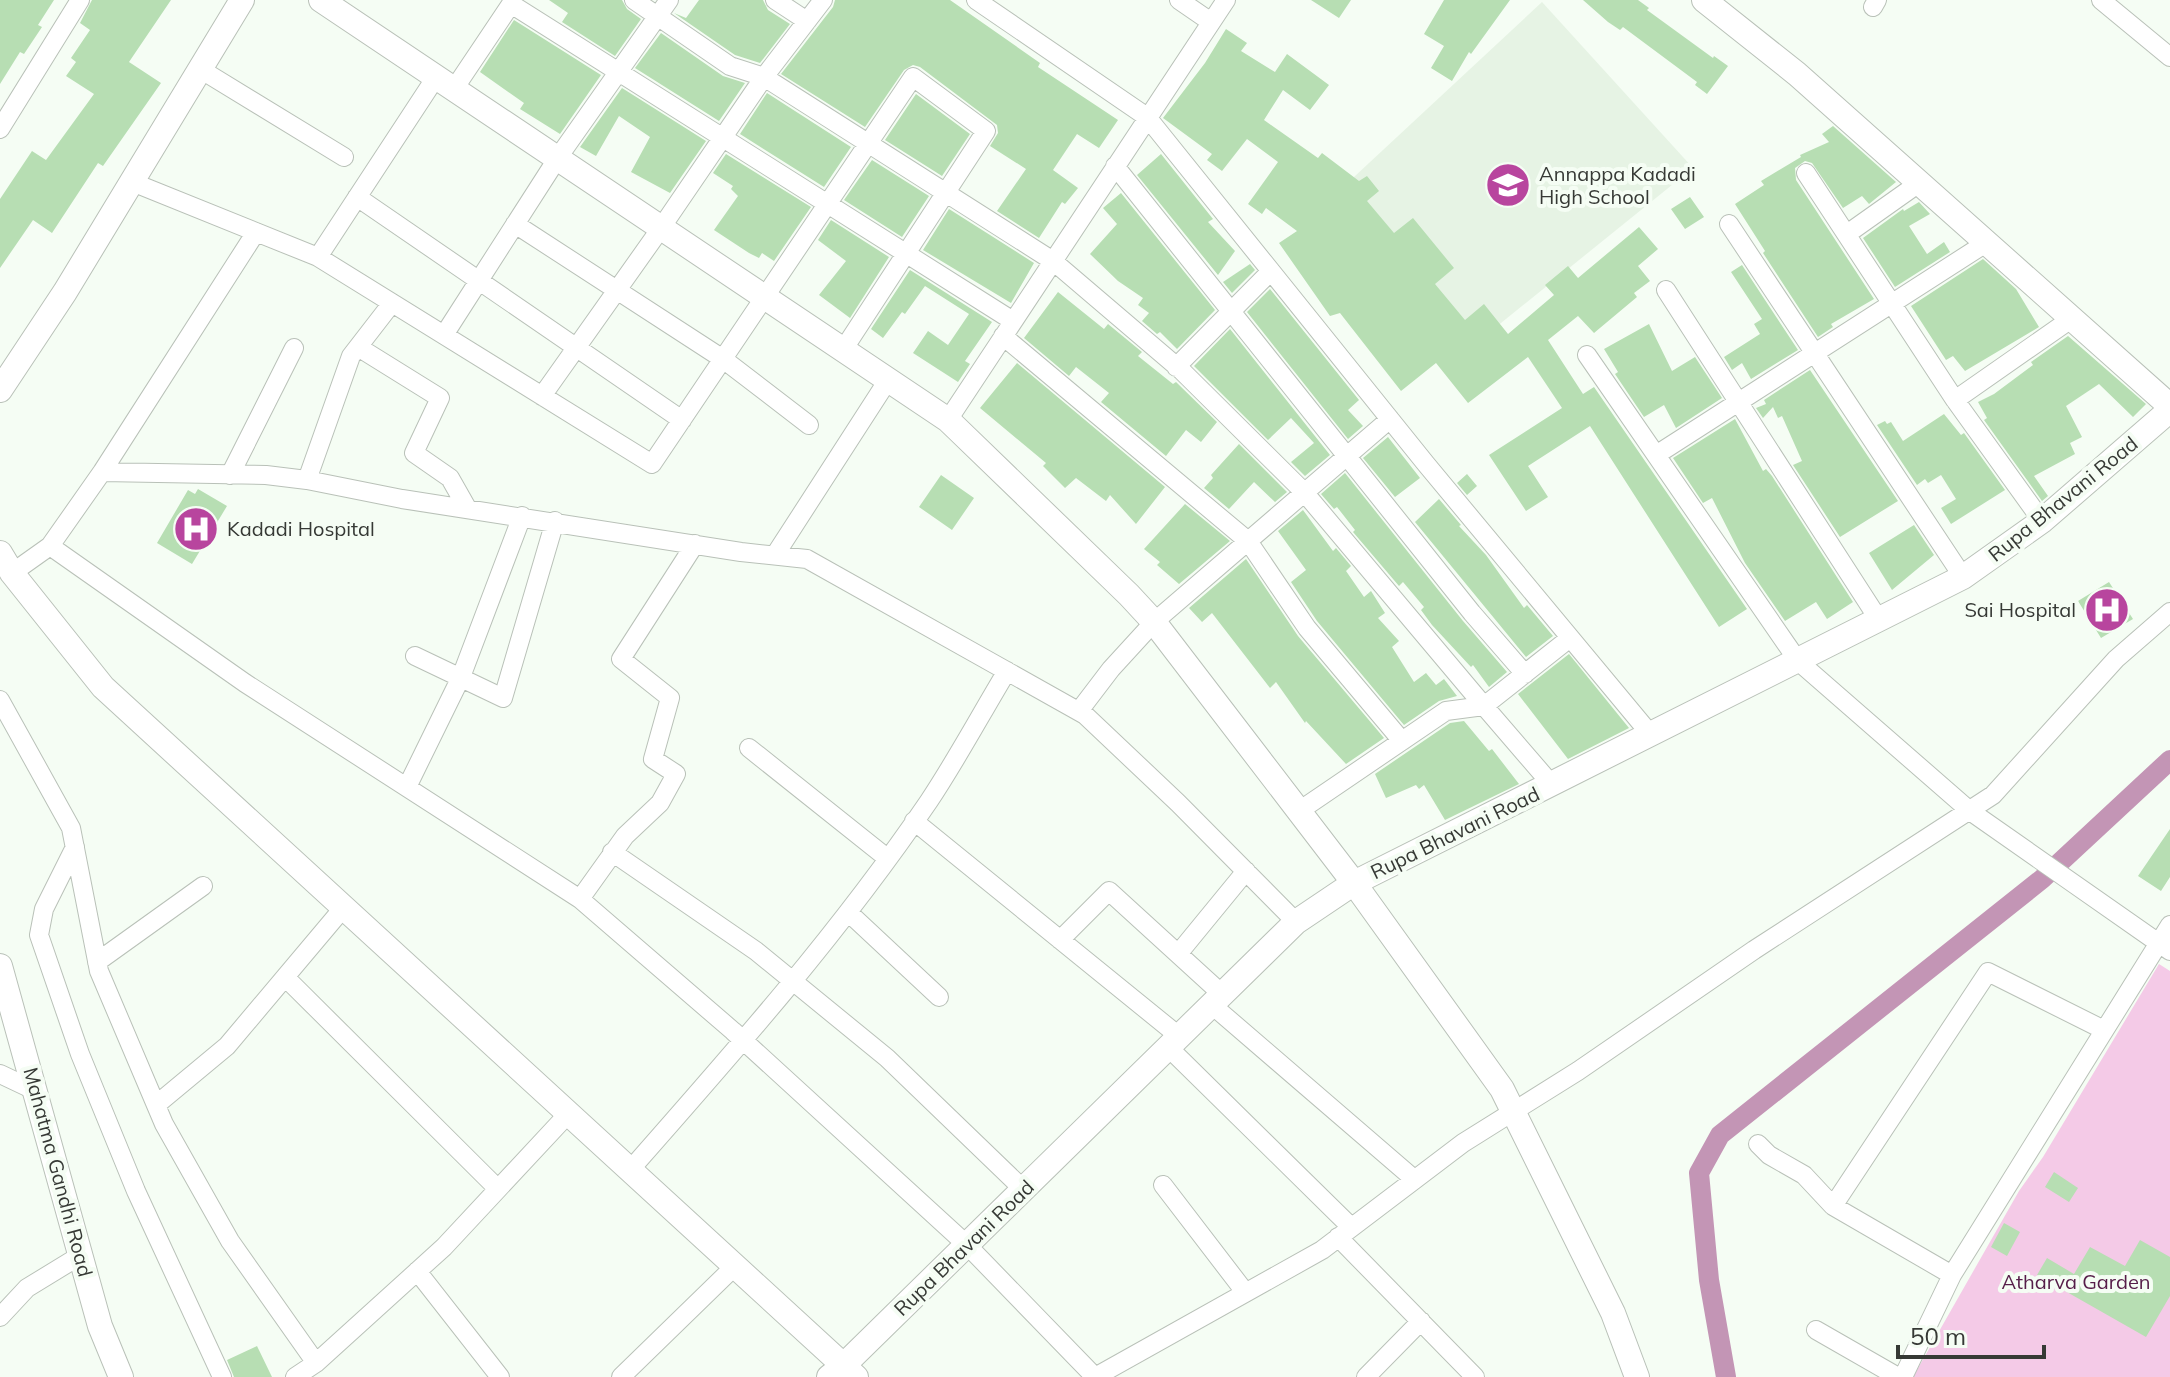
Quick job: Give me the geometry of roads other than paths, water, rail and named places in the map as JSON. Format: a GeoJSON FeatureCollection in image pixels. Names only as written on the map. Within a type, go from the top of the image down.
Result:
{"type":"FeatureCollection","features":[{"type":"Feature","properties":{"kind":"street"},"geometry":{"type":"LineString","coordinates":[[0,129],[80,0]]}},
{"type":"Feature","properties":{"kind":"street"},"geometry":{"type":"LineString","coordinates":[[0,390],[65,292],[242,0]]}},
{"type":"Feature","properties":{"kind":"street"},"geometry":{"type":"LineString","coordinates":[[321,0],[948,420],[1129,595],[1154,622],[1354,883],[1502,1089],[1613,1313],[1637,1377]]}},
{"type":"Feature","properties":{"kind":"street"},"geometry":{"type":"LineString","coordinates":[[634,0],[730,66],[764,77],[1053,261],[1176,367],[1304,492],[1552,785]]}},
{"type":"Feature","properties":{"kind":"street"},"geometry":{"type":"LineString","coordinates":[[444,335],[557,159],[669,0]]}},
{"type":"Feature","properties":{"kind":"street"},"geometry":{"type":"LineString","coordinates":[[775,0],[807,21]]}},
{"type":"Feature","properties":{"kind":"street"},"geometry":{"type":"LineString","coordinates":[[542,396],[764,77],[823,0]]}},
{"type":"Feature","properties":{"kind":"street"},"geometry":{"type":"LineString","coordinates":[[976,0],[1147,117],[1390,419],[1651,735]]}},
{"type":"Feature","properties":{"kind":"street"},"geometry":{"type":"LineString","coordinates":[[1179,0],[1211,22]]}},
{"type":"Feature","properties":{"kind":"street"},"geometry":{"type":"LineString","coordinates":[[948,420],[1226,0]]}},
{"type":"Feature","properties":{"kind":"street"},"geometry":{"type":"LineString","coordinates":[[2101,0],[2170,57]]}},
{"type":"Feature","properties":{"kind":"street","name":"Rupa Bhavani Road"},"geometry":{"type":"LineString","coordinates":[[843,1373],[967,1245],[1296,922],[1354,883],[1963,577],[2042,521],[2170,408],[1797,74],[1711,2]]}},
{"type":"Feature","properties":{"kind":"street"},"geometry":{"type":"LineString","coordinates":[[318,257],[357,197],[511,4],[906,254],[1008,329],[1248,541],[1307,628],[1402,741]]}},
{"type":"Feature","properties":{"kind":"street"},"geometry":{"type":"LineString","coordinates":[[200,69],[344,157]]}},
{"type":"Feature","properties":{"kind":"street"},"geometry":{"type":"LineString","coordinates":[[132,182],[318,257],[652,464],[913,77],[986,131],[843,350]]}},
{"type":"Feature","properties":{"kind":"street"},"geometry":{"type":"LineString","coordinates":[[1115,166],[1472,613],[1525,674]]}},
{"type":"Feature","properties":{"kind":"street"},"geometry":{"type":"LineString","coordinates":[[1806,173],[1955,400],[2042,521]]}},
{"type":"Feature","properties":{"kind":"street"},"geometry":{"type":"LineString","coordinates":[[1847,234],[1919,183]]}},
{"type":"Feature","properties":{"kind":"street"},"geometry":{"type":"LineString","coordinates":[[357,197],[682,420]]}},
{"type":"Feature","properties":{"kind":"street"},"geometry":{"type":"LineString","coordinates":[[515,224],[723,359],[809,425]]}},
{"type":"Feature","properties":{"kind":"street"},"geometry":{"type":"LineString","coordinates":[[1729,224],[1963,577]]}},
{"type":"Feature","properties":{"kind":"street"},"geometry":{"type":"LineString","coordinates":[[256,232],[102,472],[50,546],[4,569],[103,687],[735,1266],[843,1373]]}},
{"type":"Feature","properties":{"kind":"street"},"geometry":{"type":"LineString","coordinates":[[1656,455],[1986,243]]}},
{"type":"Feature","properties":{"kind":"street"},"geometry":{"type":"LineString","coordinates":[[1176,367],[1271,271]]}},
{"type":"Feature","properties":{"kind":"street"},"geometry":{"type":"LineString","coordinates":[[1666,290],[1879,620]]}},
{"type":"Feature","properties":{"kind":"street"},"geometry":{"type":"LineString","coordinates":[[307,480],[351,356],[392,303]]}},
{"type":"Feature","properties":{"kind":"street"},"geometry":{"type":"LineString","coordinates":[[1955,400],[2071,319]]}},
{"type":"Feature","properties":{"kind":"street"},"geometry":{"type":"LineString","coordinates":[[358,347],[440,398],[414,453],[450,478],[467,508]]}},
{"type":"Feature","properties":{"kind":"street"},"geometry":{"type":"LineString","coordinates":[[230,475],[294,348]]}},
{"type":"Feature","properties":{"kind":"street"},"geometry":{"type":"LineString","coordinates":[[1587,355],[1798,661],[1970,811],[2164,947]]}},
{"type":"Feature","properties":{"kind":"street"},"geometry":{"type":"LineString","coordinates":[[775,555],[888,380]]}},
{"type":"Feature","properties":{"kind":"street"},"geometry":{"type":"LineString","coordinates":[[1079,711],[1111,669],[1154,622],[1390,419]]}},
{"type":"Feature","properties":{"kind":"street"},"geometry":{"type":"LineString","coordinates":[[102,472],[266,475],[307,480],[467,508],[807,559],[1079,711],[1178,803],[1296,922]]}},
{"type":"Feature","properties":{"kind":"street"},"geometry":{"type":"LineString","coordinates":[[407,787],[461,677],[522,516]]}},
{"type":"Feature","properties":{"kind":"street"},"geometry":{"type":"LineString","coordinates":[[415,656],[503,698],[555,521]]}},
{"type":"Feature","properties":{"kind":"street"},"geometry":{"type":"LineString","coordinates":[[580,899],[625,836],[660,803],[676,774],[653,759],[670,698],[621,659],[695,544]]}},
{"type":"Feature","properties":{"kind":"street"},"geometry":{"type":"LineString","coordinates":[[50,546],[245,683],[580,899],[743,1040],[967,1245],[1095,1377],[1322,1250],[1414,1179],[1512,1110],[1578,1071],[1754,950],[1993,795],[2116,659],[2170,612]]}},
{"type":"Feature","properties":{"kind":"street"},"geometry":{"type":"LineString","coordinates":[[1299,811],[1446,711],[1484,706],[1570,638]]}},
{"type":"Feature","properties":{"kind":"street"},"geometry":{"type":"LineString","coordinates":[[630,1170],[743,1040],[848,912],[929,800],[1007,671]]}},
{"type":"Feature","properties":{"kind":"street"},"geometry":{"type":"LineString","coordinates":[[0,700],[71,828],[97,962],[164,1124],[230,1241],[316,1363]]}},
{"type":"Feature","properties":{"kind":"street"},"geometry":{"type":"LineString","coordinates":[[749,748],[887,858]]}},
{"type":"Feature","properties":{"kind":"street"},"geometry":{"type":"LineString","coordinates":[[914,821],[1060,940],[1174,1042],[1421,1321],[1475,1377]]}},
{"type":"Feature","properties":{"kind":"street"},"geometry":{"type":"LineString","coordinates":[[75,847],[44,909],[39,935],[80,1054],[136,1191],[222,1377]]}},
{"type":"Feature","properties":{"kind":"street"},"geometry":{"type":"LineString","coordinates":[[612,852],[756,951],[887,1058],[1024,1190]]}},
{"type":"Feature","properties":{"kind":"street"},"geometry":{"type":"LineString","coordinates":[[1178,954],[1246,871]]}},
{"type":"Feature","properties":{"kind":"street"},"geometry":{"type":"LineString","coordinates":[[97,962],[203,886]]}},
{"type":"Feature","properties":{"kind":"street"},"geometry":{"type":"LineString","coordinates":[[1060,940],[1109,891],[1178,954],[1217,1000],[1414,1179]]}},
{"type":"Feature","properties":{"kind":"street"},"geometry":{"type":"LineString","coordinates":[[156,1105],[227,1046],[344,907]]}},
{"type":"Feature","properties":{"kind":"street"},"geometry":{"type":"LineString","coordinates":[[848,912],[939,997]]}},
{"type":"Feature","properties":{"kind":"street"},"geometry":{"type":"LineString","coordinates":[[1816,1330],[1900,1377],[1952,1275],[2104,1030],[2164,947],[2170,925]]}},
{"type":"Feature","properties":{"kind":"street","name":"Mahatma Gandhi Road"},"geometry":{"type":"LineString","coordinates":[[0,966],[100,1326],[121,1377]]}},
{"type":"Feature","properties":{"kind":"street"},"geometry":{"type":"LineString","coordinates":[[1833,1206],[1988,972],[2104,1030]]}},
{"type":"Feature","properties":{"kind":"street"},"geometry":{"type":"LineString","coordinates":[[285,977],[498,1189]]}},
{"type":"Feature","properties":{"kind":"street"},"geometry":{"type":"LineString","coordinates":[[0,1074],[36,1091]]}},
{"type":"Feature","properties":{"kind":"street"},"geometry":{"type":"LineString","coordinates":[[295,1377],[316,1363],[444,1247],[568,1114]]}},
{"type":"Feature","properties":{"kind":"street"},"geometry":{"type":"LineString","coordinates":[[1758,1144],[1769,1155],[1804,1175],[1833,1206],[1952,1275]]}},
{"type":"Feature","properties":{"kind":"street"},"geometry":{"type":"LineString","coordinates":[[1163,1185],[1245,1292]]}},
{"type":"Feature","properties":{"kind":"street"},"geometry":{"type":"LineString","coordinates":[[0,1317],[27,1288],[81,1255]]}},
{"type":"Feature","properties":{"kind":"street"},"geometry":{"type":"LineString","coordinates":[[621,1377],[735,1266]]}},
{"type":"Feature","properties":{"kind":"street"},"geometry":{"type":"LineString","coordinates":[[417,1271],[500,1377]]}},
{"type":"Feature","properties":{"kind":"street"},"geometry":{"type":"LineString","coordinates":[[1366,1377],[1421,1321]]}},
{"type":"Feature","properties":{"kind":"waterway"},"geometry":{"type":"LineString","coordinates":[[1726,1377],[1709,1280],[1699,1173],[1720,1135],[2042,879],[2170,760]]}},
{"type":"Feature","properties":{"kind":"place","name":"Annappa Kadadi High School"},"geometry":{"type":"Point","coordinates":[1508,185]}},
{"type":"Feature","properties":{"kind":"place","name":"Kadadi Hospital"},"geometry":{"type":"Point","coordinates":[196,529]}},
{"type":"Feature","properties":{"kind":"place","name":"Sai Hospital"},"geometry":{"type":"Point","coordinates":[2107,610]}},
{"type":"Feature","properties":{"kind":"park label","name":"Atharva Garden"},"geometry":{"type":"Point","coordinates":[2076,1282]}}]}
